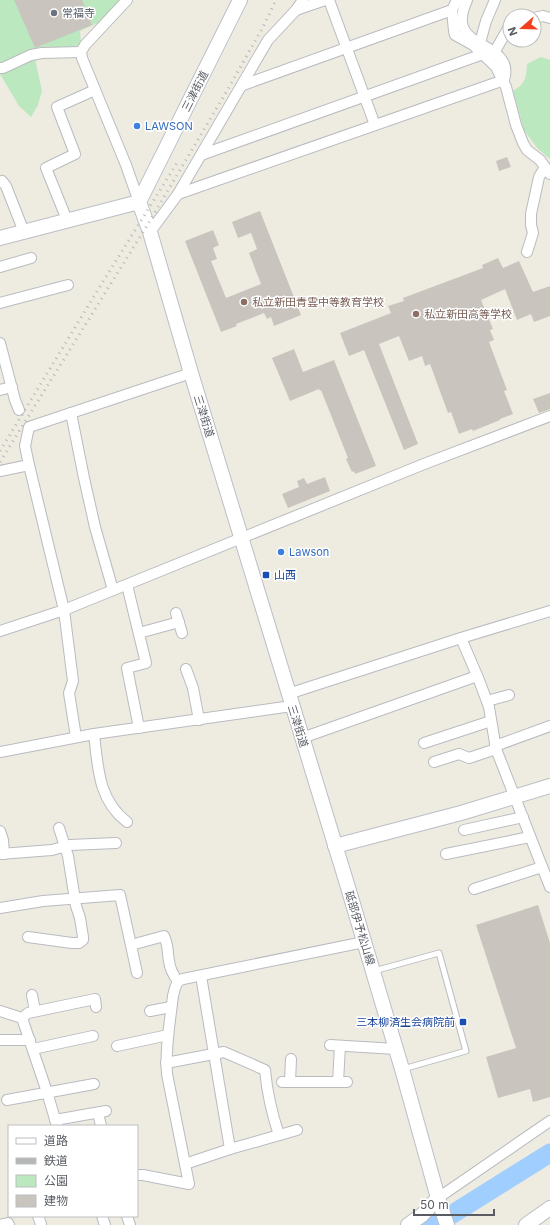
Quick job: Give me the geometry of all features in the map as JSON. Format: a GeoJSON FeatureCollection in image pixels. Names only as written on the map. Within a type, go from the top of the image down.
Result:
{"type":"FeatureCollection","features":[{"type":"Feature","properties":{"kind":"street"},"geometry":{"type":"LineString","coordinates":[[0,238],[139,202],[126,165],[82,58],[81,52],[85,45],[127,0]]}},
{"type":"Feature","properties":{"kind":"street","name":"三津街道"},"geometry":{"type":"LineString","coordinates":[[240,0],[139,202],[150,232],[191,374],[335,846]]}},
{"type":"Feature","properties":{"kind":"street"},"geometry":{"type":"LineString","coordinates":[[150,232],[178,194],[268,40],[296,10],[303,0]]}},
{"type":"Feature","properties":{"kind":"street"},"geometry":{"type":"LineString","coordinates":[[296,10],[325,0]]}},
{"type":"Feature","properties":{"kind":"street"},"geometry":{"type":"LineString","coordinates":[[329,0],[375,125]]}},
{"type":"Feature","properties":{"kind":"street"},"geometry":{"type":"LineString","coordinates":[[457,0],[452,10],[455,35],[473,45],[496,67],[504,80],[523,143],[527,150],[540,160],[548,170],[539,177],[537,183],[531,214],[533,233],[527,252]]}},
{"type":"Feature","properties":{"kind":"street"},"geometry":{"type":"LineString","coordinates":[[467,0],[462,10],[462,27],[465,32],[500,58],[505,65],[506,72],[504,80]]}},
{"type":"Feature","properties":{"kind":"street"},"geometry":{"type":"LineString","coordinates":[[480,43],[486,21],[495,0]]}},
{"type":"Feature","properties":{"kind":"street"},"geometry":{"type":"LineString","coordinates":[[243,85],[452,10]]}},
{"type":"Feature","properties":{"kind":"street"},"geometry":{"type":"LineString","coordinates":[[494,53],[502,39]]}},
{"type":"Feature","properties":{"kind":"street"},"geometry":{"type":"LineString","coordinates":[[0,68],[31,55],[42,53],[81,52]]}},
{"type":"Feature","properties":{"kind":"street"},"geometry":{"type":"LineString","coordinates":[[201,155],[483,54]]}},
{"type":"Feature","properties":{"kind":"street"},"geometry":{"type":"LineString","coordinates":[[178,194],[504,80]]}},
{"type":"Feature","properties":{"kind":"street"},"geometry":{"type":"LineString","coordinates":[[67,220],[46,168],[75,154],[57,106],[95,90]]}},
{"type":"Feature","properties":{"kind":"street"},"geometry":{"type":"LineString","coordinates":[[1,181],[6,186],[24,232]]}},
{"type":"Feature","properties":{"kind":"street"},"geometry":{"type":"LineString","coordinates":[[0,267],[31,258]]}},
{"type":"Feature","properties":{"kind":"street"},"geometry":{"type":"LineString","coordinates":[[0,303],[68,285]]}},
{"type":"Feature","properties":{"kind":"street"},"geometry":{"type":"LineString","coordinates":[[0,343],[19,410]]}},
{"type":"Feature","properties":{"kind":"street"},"geometry":{"type":"LineString","coordinates":[[76,737],[69,693],[72,681],[64,610],[25,446],[29,427],[191,374]]}},
{"type":"Feature","properties":{"kind":"street"},"geometry":{"type":"LineString","coordinates":[[0,390],[12,387]]}},
{"type":"Feature","properties":{"kind":"street"},"geometry":{"type":"LineString","coordinates":[[71,413],[95,527],[113,590]]}},
{"type":"Feature","properties":{"kind":"street"},"geometry":{"type":"LineString","coordinates":[[0,631],[64,610],[424,464],[550,416]]}},
{"type":"Feature","properties":{"kind":"street"},"geometry":{"type":"LineString","coordinates":[[0,471],[29,465]]}},
{"type":"Feature","properties":{"kind":"street"},"geometry":{"type":"LineString","coordinates":[[127,585],[146,663],[127,668],[139,728]]}},
{"type":"Feature","properties":{"kind":"street"},"geometry":{"type":"LineString","coordinates":[[0,752],[94,734],[199,720],[290,700],[461,638],[550,611]]}},
{"type":"Feature","properties":{"kind":"street"},"geometry":{"type":"LineString","coordinates":[[139,634],[178,617],[182,633]]}},
{"type":"Feature","properties":{"kind":"street"},"geometry":{"type":"LineString","coordinates":[[461,638],[478,676],[486,701],[495,748],[550,887]]}},
{"type":"Feature","properties":{"kind":"street"},"geometry":{"type":"LineString","coordinates":[[186,669],[193,688],[199,720]]}},
{"type":"Feature","properties":{"kind":"street"},"geometry":{"type":"LineString","coordinates":[[302,738],[478,676]]}},
{"type":"Feature","properties":{"kind":"street"},"geometry":{"type":"LineString","coordinates":[[486,701],[509,695]]}},
{"type":"Feature","properties":{"kind":"street"},"geometry":{"type":"LineString","coordinates":[[424,743],[491,721]]}},
{"type":"Feature","properties":{"kind":"street"},"geometry":{"type":"LineString","coordinates":[[434,762],[459,754],[469,758],[550,726]]}},
{"type":"Feature","properties":{"kind":"street"},"geometry":{"type":"LineString","coordinates":[[94,734],[100,777],[105,794],[112,808],[127,822]]}},
{"type":"Feature","properties":{"kind":"street"},"geometry":{"type":"LineString","coordinates":[[335,846],[461,813],[550,786]]}},
{"type":"Feature","properties":{"kind":"street"},"geometry":{"type":"LineString","coordinates":[[464,830],[523,817]]}},
{"type":"Feature","properties":{"kind":"street"},"geometry":{"type":"LineString","coordinates":[[28,937],[72,943],[79,943],[83,940],[69,861],[58,828]]}},
{"type":"Feature","properties":{"kind":"street"},"geometry":{"type":"LineString","coordinates":[[0,831],[2,840],[2,854],[116,843]]}},
{"type":"Feature","properties":{"kind":"street"},"geometry":{"type":"LineString","coordinates":[[446,854],[530,837]]}},
{"type":"Feature","properties":{"kind":"street","name":"砥部伊予松山線"},"geometry":{"type":"LineString","coordinates":[[335,846],[447,1225]]}},
{"type":"Feature","properties":{"kind":"street"},"geometry":{"type":"LineString","coordinates":[[470,879],[475,892],[505,879],[542,867]]}},
{"type":"Feature","properties":{"kind":"street"},"geometry":{"type":"LineString","coordinates":[[501,869],[505,879]]}},
{"type":"Feature","properties":{"kind":"street"},"geometry":{"type":"LineString","coordinates":[[0,908],[43,901],[120,895],[137,973]]}},
{"type":"Feature","properties":{"kind":"street"},"geometry":{"type":"LineString","coordinates":[[131,945],[164,936],[168,944],[168,959],[172,974],[178,981]]}},
{"type":"Feature","properties":{"kind":"street"},"geometry":{"type":"LineString","coordinates":[[138,1175],[189,1184],[166,1063],[166,1051],[174,988],[178,981],[364,942]]}},
{"type":"Feature","properties":{"kind":"street"},"geometry":{"type":"LineString","coordinates":[[201,976],[230,1149]]}},
{"type":"Feature","properties":{"kind":"street"},"geometry":{"type":"LineString","coordinates":[[32,995],[35,1012]]}},
{"type":"Feature","properties":{"kind":"street"},"geometry":{"type":"LineString","coordinates":[[22,1018],[28,1013],[94,1000],[96,1007]]}},
{"type":"Feature","properties":{"kind":"street"},"geometry":{"type":"LineString","coordinates":[[150,1011],[172,1007]]}},
{"type":"Feature","properties":{"kind":"street"},"geometry":{"type":"LineString","coordinates":[[0,1011],[22,1018]]}},
{"type":"Feature","properties":{"kind":"street"},"geometry":{"type":"LineString","coordinates":[[22,1018],[56,1123],[102,1112],[101,1125]]}},
{"type":"Feature","properties":{"kind":"street"},"geometry":{"type":"LineString","coordinates":[[117,1046],[168,1035]]}},
{"type":"Feature","properties":{"kind":"street"},"geometry":{"type":"LineString","coordinates":[[0,1040],[31,1044],[93,1036]]}},
{"type":"Feature","properties":{"kind":"street"},"geometry":{"type":"LineString","coordinates":[[291,1059],[286,1082],[343,1082],[335,1046],[396,1049]]}},
{"type":"Feature","properties":{"kind":"street"},"geometry":{"type":"LineString","coordinates":[[166,1063],[224,1052],[265,1070],[273,1117],[279,1135]]}},
{"type":"Feature","properties":{"kind":"street"},"geometry":{"type":"LineString","coordinates":[[7,1100],[94,1084]]}},
{"type":"Feature","properties":{"kind":"street"},"geometry":{"type":"LineString","coordinates":[[408,1225],[440,1204],[550,1121]]}},
{"type":"Feature","properties":{"kind":"street"},"geometry":{"type":"LineString","coordinates":[[185,1164],[230,1149],[297,1130]]}},
{"type":"Feature","properties":{"kind":"street"},"geometry":{"type":"LineString","coordinates":[[526,1225],[550,1208]]}},
{"type":"Feature","properties":{"kind":"street"},"geometry":{"type":"LineString","coordinates":[[0,1225],[8,1223],[9,1225]]}},
{"type":"Feature","properties":{"kind":"lane"},"geometry":{"type":"LineString","coordinates":[[373,972],[439,953],[466,1050],[402,1069]]}},
{"type":"Feature","properties":{"kind":"green space"},"geometry":{"type":"Polygon","coordinates":[[[0,0],[122,0],[104,20],[80,31],[81,43],[72,49],[35,59],[42,91],[38,105],[31,117],[19,106],[0,74],[0,0]]]}},
{"type":"Feature","properties":{"kind":"green space"},"geometry":{"type":"Polygon","coordinates":[[[541,57],[550,60],[550,159],[538,149],[524,130],[513,91],[523,83],[527,64],[541,57]]]}},
{"type":"Feature","properties":{"kind":"water"},"geometry":{"type":"Polygon","coordinates":[[[436,1214],[441,1225],[421,1225],[436,1214]]]}},
{"type":"Feature","properties":{"kind":"building","name":"常福寺"},"geometry":{"type":"Polygon","coordinates":[[[14,0],[82,0],[92,25],[35,48],[14,0]]]}},
{"type":"Feature","properties":{"kind":"building"},"geometry":{"type":"Polygon","coordinates":[[[507,157],[511,167],[499,171],[496,161],[507,157]]]}},
{"type":"Feature","properties":{"kind":"building"},"geometry":{"type":"Polygon","coordinates":[[[260,211],[301,315],[274,326],[271,317],[267,319],[264,313],[236,324],[237,326],[221,332],[185,241],[213,230],[219,245],[213,248],[217,259],[211,261],[226,298],[261,284],[249,253],[257,249],[251,233],[238,238],[232,222],[260,211]]]}},
{"type":"Feature","properties":{"kind":"building"},"geometry":{"type":"Polygon","coordinates":[[[498,258],[503,268],[519,261],[533,292],[550,286],[550,316],[534,322],[531,314],[517,320],[505,289],[481,300],[493,329],[490,330],[494,340],[489,342],[507,390],[504,391],[513,414],[473,431],[472,429],[459,434],[451,412],[448,413],[430,364],[425,366],[422,356],[409,361],[399,336],[379,344],[418,444],[404,450],[364,350],[349,356],[340,333],[391,313],[388,306],[404,301],[403,298],[483,268],[482,265],[498,258]]]}},
{"type":"Feature","properties":{"kind":"building"},"geometry":{"type":"Polygon","coordinates":[[[294,349],[303,372],[334,360],[376,466],[355,474],[354,471],[352,472],[346,459],[348,458],[321,390],[320,391],[319,389],[290,401],[272,358],[294,349]]]}},
{"type":"Feature","properties":{"kind":"building"},"geometry":{"type":"Polygon","coordinates":[[[550,393],[550,409],[539,413],[533,399],[550,393]]]}},
{"type":"Feature","properties":{"kind":"building"},"geometry":{"type":"Polygon","coordinates":[[[325,477],[330,491],[288,508],[282,494],[299,487],[297,481],[304,478],[307,484],[325,477]]]}},
{"type":"Feature","properties":{"kind":"building"},"geometry":{"type":"Polygon","coordinates":[[[538,905],[550,943],[550,1097],[533,1102],[530,1089],[498,1098],[486,1057],[516,1048],[476,925],[538,905]]]}},
{"type":"Feature","properties":{"kind":"waterway"},"geometry":{"type":"LineString","coordinates":[[435,1225],[550,1153]]}},
{"type":"Feature","properties":{"kind":"railway"},"geometry":{"type":"LineString","coordinates":[[0,462],[148,224],[228,89],[263,27],[276,0]]}},
{"type":"Feature","properties":{"kind":"railway"},"geometry":{"type":"LineString","coordinates":[[0,451],[177,163]]}},
{"type":"Feature","properties":{"kind":"place","name":"常福寺"},"geometry":{"type":"Point","coordinates":[54,13]}},
{"type":"Feature","properties":{"kind":"place","name":"LAWSON"},"geometry":{"type":"Point","coordinates":[137,126]}},
{"type":"Feature","properties":{"kind":"place","name":"私立新田青雲中等教育学校"},"geometry":{"type":"Point","coordinates":[244,302]}},
{"type":"Feature","properties":{"kind":"place","name":"私立新田高等学校"},"geometry":{"type":"Point","coordinates":[416,314]}},
{"type":"Feature","properties":{"kind":"place","name":"Lawson"},"geometry":{"type":"Point","coordinates":[281,552]}},
{"type":"Feature","properties":{"kind":"place","name":"山西"},"geometry":{"type":"Point","coordinates":[266,575]}},
{"type":"Feature","properties":{"kind":"place","name":"三本柳済生会病院前"},"geometry":{"type":"Point","coordinates":[463,1022]}}]}
